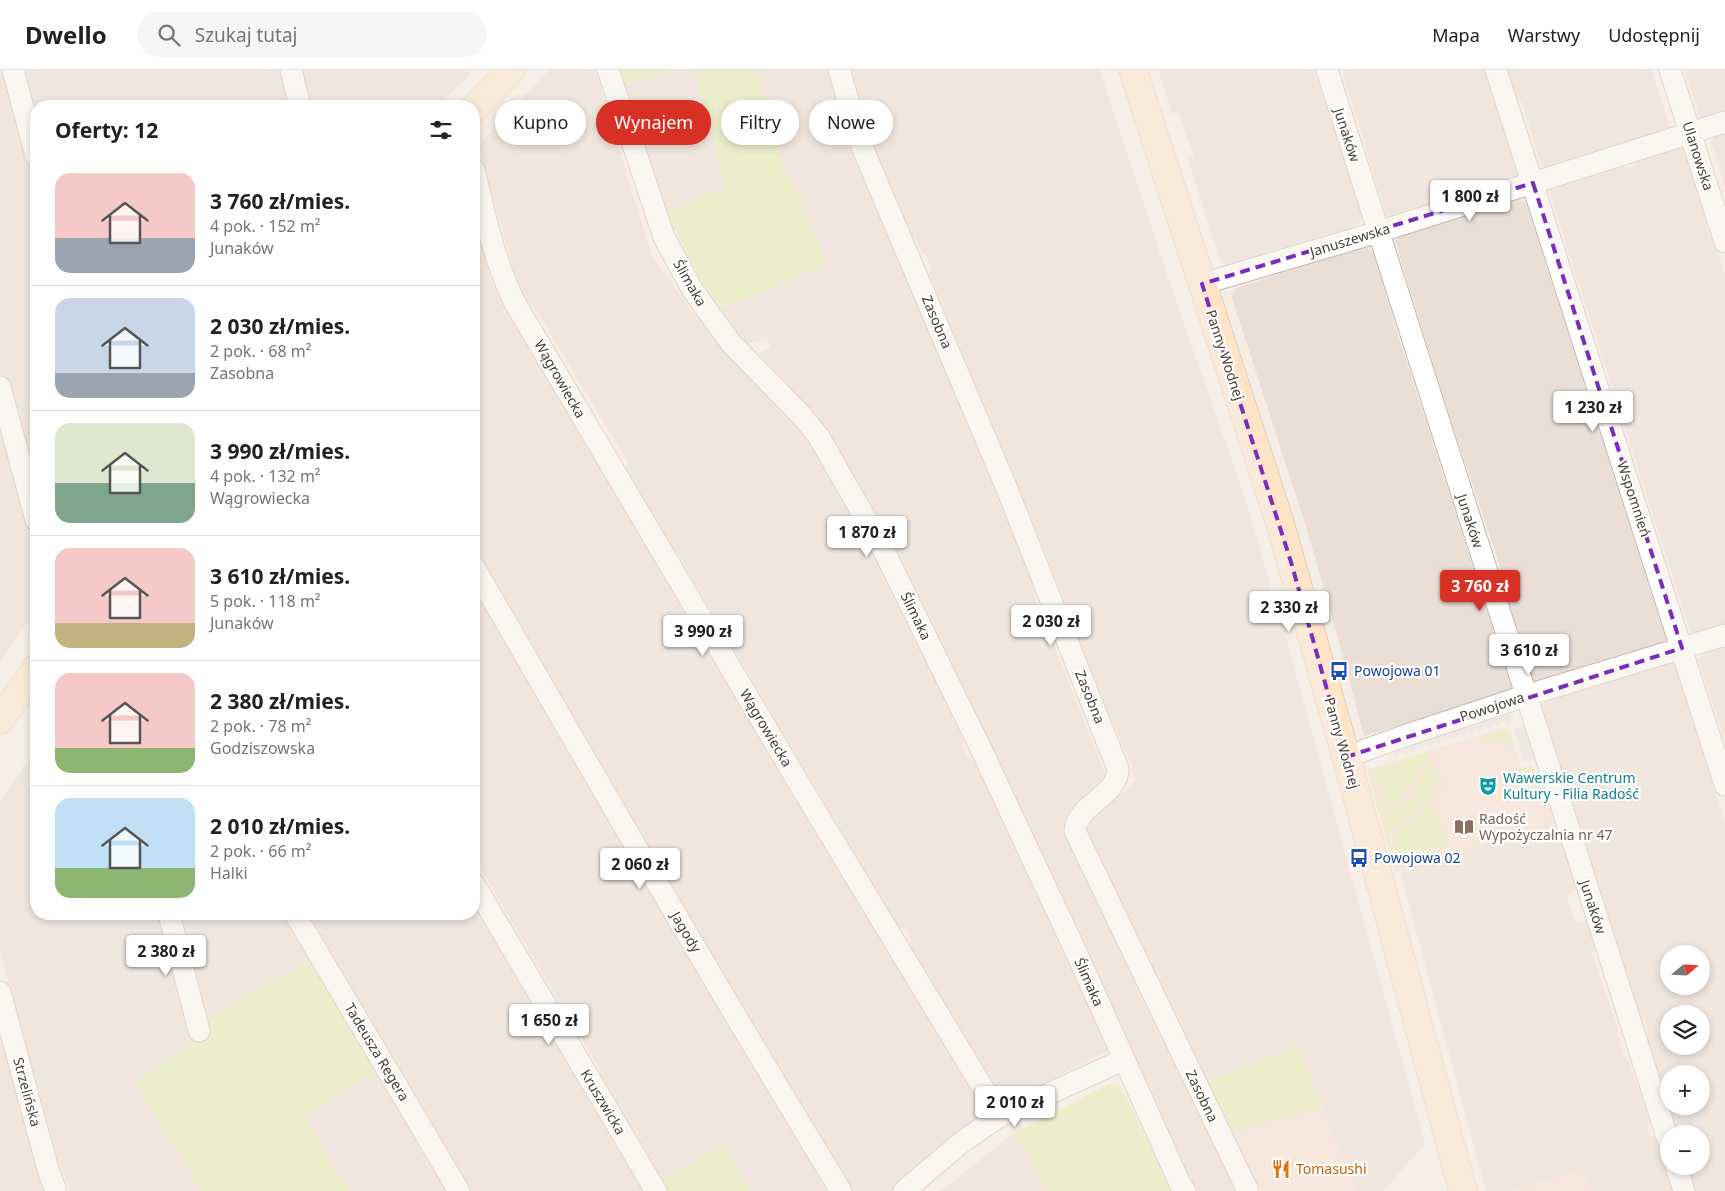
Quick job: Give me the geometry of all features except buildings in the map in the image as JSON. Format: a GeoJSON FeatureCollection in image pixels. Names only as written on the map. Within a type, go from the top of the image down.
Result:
{"type":"FeatureCollection","features":[{"type":"Feature","properties":{"kind":"street"},"geometry":{"type":"LineString","coordinates":[[13,70],[30,134]]}},
{"type":"Feature","properties":{"kind":"street"},"geometry":{"type":"LineString","coordinates":[[290,70],[298,100]]}},
{"type":"Feature","properties":{"kind":"street"},"geometry":{"type":"LineString","coordinates":[[480,103],[511,70]]}},
{"type":"Feature","properties":{"kind":"street","name":"Ślimaka"},"geometry":{"type":"LineString","coordinates":[[608,70],[664,237],[692,289],[725,335],[802,416],[819,437],[885,553],[982,751],[1077,954],[1181,1186],[1185,1191]]}},
{"type":"Feature","properties":{"kind":"street","name":"Zasobna"},"geometry":{"type":"LineString","coordinates":[[839,70],[862,147],[1002,476],[1118,769],[1116,781],[1078,820],[1075,831],[1248,1191]]}},
{"type":"Feature","properties":{"kind":"street","name":"Panny Wodnej"},"geometry":{"type":"LineString","coordinates":[[1133,70],[1280,523],[1346,757],[1458,1190]]}},
{"type":"Feature","properties":{"kind":"street","name":"Junaków"},"geometry":{"type":"LineString","coordinates":[[1326,70],[1663,1125]]}},
{"type":"Feature","properties":{"kind":"street","name":"Wspomnień"},"geometry":{"type":"LineString","coordinates":[[1496,70],[1725,785]]}},
{"type":"Feature","properties":{"kind":"street","name":"Ulanowska"},"geometry":{"type":"LineString","coordinates":[[1670,70],[1725,242]]}},
{"type":"Feature","properties":{"kind":"street","name":"Januszewska"},"geometry":{"type":"LineString","coordinates":[[1202,284],[1378,232],[1725,122]]}},
{"type":"Feature","properties":{"kind":"street","name":"Wągrowiecka"},"geometry":{"type":"LineString","coordinates":[[480,196],[490,240],[515,303],[804,792],[1000,1116]]}},
{"type":"Feature","properties":{"kind":"street"},"geometry":{"type":"LineString","coordinates":[[0,388],[30,498]]}},
{"type":"Feature","properties":{"kind":"street","name":"Jagody"},"geometry":{"type":"LineString","coordinates":[[480,577],[660,888],[768,1071],[842,1191]]}},
{"type":"Feature","properties":{"kind":"street","name":"Powojowa"},"geometry":{"type":"LineString","coordinates":[[1346,757],[1525,696],[1725,635]]}},
{"type":"Feature","properties":{"kind":"street"},"geometry":{"type":"LineString","coordinates":[[0,720],[30,678]]}},
{"type":"Feature","properties":{"kind":"street","name":"Kruszwicka"},"geometry":{"type":"LineString","coordinates":[[480,894],[656,1191]]}},
{"type":"Feature","properties":{"kind":"street"},"geometry":{"type":"LineString","coordinates":[[171,920],[199,1031]]}},
{"type":"Feature","properties":{"kind":"street","name":"Tadeusza Regera"},"geometry":{"type":"LineString","coordinates":[[299,920],[458,1191]]}},
{"type":"Feature","properties":{"kind":"street","name":"Strzelińska"},"geometry":{"type":"LineString","coordinates":[[0,992],[49,1174],[56,1191]]}},
{"type":"Feature","properties":{"kind":"street"},"geometry":{"type":"LineString","coordinates":[[904,1191],[962,1142],[1000,1116],[1123,1060]]}},
{"type":"Feature","properties":{"kind":"street"},"geometry":{"type":"LineString","coordinates":[[1679,1175],[1684,1191]]}},
{"type":"Feature","properties":{"kind":"highlighted area"},"geometry":{"type":"Polygon","coordinates":[[[1533,183],[1682,648],[1346,757],[1291,562],[1202,284],[1533,183]]]}},
{"type":"Feature","properties":{"kind":"shaded area"},"geometry":{"type":"Polygon","coordinates":[[[0,70],[5,70],[30,161],[30,619],[0,662],[0,70]]]}},
{"type":"Feature","properties":{"kind":"shaded area"},"geometry":{"type":"Polygon","coordinates":[[[23,70],[283,70],[291,100],[31,100],[23,70]]]}},
{"type":"Feature","properties":{"kind":"shaded area"},"geometry":{"type":"Polygon","coordinates":[[[298,70],[463,70],[471,73],[443,100],[306,100],[298,70]]]}},
{"type":"Feature","properties":{"kind":"shaded area"},"geometry":{"type":"Polygon","coordinates":[[[549,70],[595,70],[604,100],[596,100],[596,145],[618,145],[652,256],[701,323],[808,439],[838,487],[938,675],[942,694],[963,740],[962,746],[969,759],[974,762],[989,791],[1110,1047],[1107,1051],[1017,1097],[1009,1098],[999,1094],[909,945],[912,940],[905,929],[898,928],[678,554],[675,555],[622,468],[629,464],[533,305],[527,306],[519,288],[480,153],[480,144],[495,128],[495,145],[586,145],[586,100],[521,100],[549,70]]]}},
{"type":"Feature","properties":{"kind":"shaded area"},"geometry":{"type":"Polygon","coordinates":[[[673,70],[695,70],[703,100],[628,100],[624,85],[673,70]]]}},
{"type":"Feature","properties":{"kind":"shaded area"},"geometry":{"type":"Polygon","coordinates":[[[756,70],[828,70],[836,100],[809,100],[809,145],[849,145],[923,312],[924,325],[929,332],[1039,592],[1034,595],[1106,776],[1079,801],[1064,822],[1240,1191],[1191,1191],[1038,854],[784,380],[781,381],[777,373],[774,374],[765,360],[762,360],[759,353],[771,348],[766,338],[747,344],[736,332],[722,309],[827,264],[793,180],[782,166],[776,145],[799,145],[799,100],[764,100],[756,70]]]}},
{"type":"Feature","properties":{"kind":"shaded area"},"geometry":{"type":"Polygon","coordinates":[[[851,70],[1100,70],[1169,281],[1245,498],[1286,638],[1425,1144],[1383,1191],[1356,1191],[1298,1045],[1208,1081],[1084,826],[1136,780],[1131,770],[1133,766],[1100,694],[1043,546],[928,271],[932,270],[926,254],[921,252],[914,236],[908,237],[874,150],[873,145],[893,145],[893,100],[860,100],[851,70]]]}},
{"type":"Feature","properties":{"kind":"shaded area"},"geometry":{"type":"Polygon","coordinates":[[[1158,70],[1314,70],[1363,218],[1358,225],[1228,265],[1221,262],[1187,158],[1194,156],[1178,112],[1172,114],[1158,70]]]}},
{"type":"Feature","properties":{"kind":"shaded area"},"geometry":{"type":"Polygon","coordinates":[[[1342,70],[1486,70],[1522,177],[1454,201],[1452,196],[1389,216],[1386,215],[1342,70]]]}},
{"type":"Feature","properties":{"kind":"shaded area"},"geometry":{"type":"Polygon","coordinates":[[[1507,70],[1652,70],[1670,127],[1669,132],[1549,169],[1541,165],[1522,102],[1517,102],[1507,70]]]}},
{"type":"Feature","properties":{"kind":"shaded area"},"geometry":{"type":"Polygon","coordinates":[[[1684,70],[1725,70],[1725,113],[1705,120],[1699,115],[1684,70]]]}},
{"type":"Feature","properties":{"kind":"shaded area"},"geometry":{"type":"Polygon","coordinates":[[[711,130],[726,187],[662,214],[642,145],[711,145],[711,130]]]}},
{"type":"Feature","properties":{"kind":"shaded area"},"geometry":{"type":"Polygon","coordinates":[[[1725,133],[1725,186],[1711,142],[1714,136],[1725,133]]]}},
{"type":"Feature","properties":{"kind":"shaded area"},"geometry":{"type":"Polygon","coordinates":[[[1679,146],[1686,151],[1708,221],[1706,224],[1709,236],[1714,239],[1723,268],[1721,270],[1725,275],[1725,625],[1695,634],[1690,631],[1548,188],[1622,165],[1626,168],[1635,165],[1636,160],[1679,146]]]}},
{"type":"Feature","properties":{"kind":"shaded area"},"geometry":{"type":"Polygon","coordinates":[[[1515,199],[1526,203],[1666,639],[1662,644],[1534,685],[1507,598],[1510,596],[1445,402],[1395,241],[1398,237],[1515,199]]]}},
{"type":"Feature","properties":{"kind":"shaded area"},"geometry":{"type":"Polygon","coordinates":[[[480,241],[491,282],[506,308],[988,1108],[895,1191],[849,1191],[691,926],[480,563],[480,241]]]}},
{"type":"Feature","properties":{"kind":"shaded area"},"geometry":{"type":"Polygon","coordinates":[[[1365,246],[1374,253],[1396,329],[1513,691],[1364,736],[1305,523],[1231,295],[1236,288],[1365,246]]]}},
{"type":"Feature","properties":{"kind":"shaded area"},"geometry":{"type":"Polygon","coordinates":[[[480,598],[669,925],[780,1111],[834,1191],[750,1191],[723,1145],[660,1181],[595,1072],[599,1068],[480,868],[480,598]]]}},
{"type":"Feature","properties":{"kind":"shaded area"},"geometry":{"type":"Polygon","coordinates":[[[1725,647],[1725,741],[1698,659],[1701,655],[1725,647]]]}},
{"type":"Feature","properties":{"kind":"shaded area"},"geometry":{"type":"Polygon","coordinates":[[[1672,662],[1679,666],[1696,730],[1700,735],[1706,752],[1709,774],[1725,824],[1725,1191],[1695,1191],[1689,1175],[1710,1175],[1710,1125],[1672,1125],[1669,1115],[1710,1115],[1710,1065],[1660,1065],[1660,1086],[1644,1035],[1648,1032],[1645,1020],[1639,1022],[1572,803],[1568,800],[1537,705],[1672,662]]]}},
{"type":"Feature","properties":{"kind":"shaded area"},"geometry":{"type":"Polygon","coordinates":[[[1503,710],[1514,716],[1509,724],[1501,720],[1498,726],[1493,723],[1490,728],[1484,725],[1481,731],[1476,728],[1473,733],[1467,731],[1464,736],[1459,733],[1456,739],[1450,736],[1447,741],[1442,738],[1439,744],[1434,741],[1431,746],[1425,744],[1422,749],[1417,746],[1414,751],[1408,749],[1406,754],[1400,751],[1397,757],[1383,749],[1503,710]]]}},
{"type":"Feature","properties":{"kind":"shaded area"},"geometry":{"type":"Polygon","coordinates":[[[1527,724],[1538,757],[1524,762],[1514,729],[1527,724]]]}},
{"type":"Feature","properties":{"kind":"shaded area"},"geometry":{"type":"Polygon","coordinates":[[[1503,728],[1509,731],[1521,769],[1532,765],[1546,808],[1551,807],[1556,821],[1395,873],[1367,770],[1503,728]]]}},
{"type":"Feature","properties":{"kind":"shaded area"},"geometry":{"type":"Polygon","coordinates":[[[30,759],[30,920],[162,920],[193,1044],[135,1082],[201,1191],[70,1191],[56,1154],[0,950],[0,801],[30,759]]]}},
{"type":"Feature","properties":{"kind":"shaded area"},"geometry":{"type":"Polygon","coordinates":[[[1556,821],[1578,887],[1569,894],[1568,902],[1576,923],[1588,921],[1598,950],[1591,952],[1618,1028],[1617,1032],[1623,1054],[1629,1062],[1651,1123],[1647,1128],[1650,1137],[1654,1136],[1660,1154],[1660,1175],[1667,1175],[1672,1191],[1591,1191],[1584,1169],[1509,1191],[1486,1191],[1400,871],[1556,821]]]}},
{"type":"Feature","properties":{"kind":"shaded area"},"geometry":{"type":"Polygon","coordinates":[[[480,911],[646,1191],[464,1191],[306,920],[480,920],[480,911]]]}},
{"type":"Feature","properties":{"kind":"shaded area"},"geometry":{"type":"Polygon","coordinates":[[[176,920],[291,920],[313,958],[202,1022],[176,920]]]}},
{"type":"Feature","properties":{"kind":"shaded area"},"geometry":{"type":"Polygon","coordinates":[[[0,1031],[39,1178],[45,1191],[0,1191],[0,1031]]]}},
{"type":"Feature","properties":{"kind":"shaded area"},"geometry":{"type":"Polygon","coordinates":[[[378,1070],[450,1191],[349,1191],[303,1115],[378,1070]]]}},
{"type":"Feature","properties":{"kind":"shaded area"},"geometry":{"type":"Polygon","coordinates":[[[1322,1106],[1356,1191],[1258,1191],[1231,1133],[1322,1106]]]}},
{"type":"Feature","properties":{"kind":"shaded area"},"geometry":{"type":"Polygon","coordinates":[[[1014,1133],[1048,1191],[941,1191],[1014,1133]]]}},
{"type":"Feature","properties":{"kind":"shaded area"},"geometry":{"type":"Polygon","coordinates":[[[1584,1169],[1591,1191],[1509,1191],[1584,1169]]]}},
{"type":"Feature","properties":{"kind":"green space"},"geometry":{"type":"Polygon","coordinates":[[[618,70],[673,70],[624,85],[618,70]]]}},
{"type":"Feature","properties":{"kind":"green space"},"geometry":{"type":"Polygon","coordinates":[[[695,70],[756,70],[764,100],[721,100],[721,145],[776,145],[782,166],[793,180],[827,264],[722,309],[695,271],[676,229],[670,231],[662,214],[726,187],[711,130],[711,100],[703,100],[695,70]]]}},
{"type":"Feature","properties":{"kind":"green space"},"geometry":{"type":"Polygon","coordinates":[[[1503,728],[1509,731],[1514,745],[1507,747],[1504,737],[1488,742],[1482,739],[1481,735],[1503,728]]]}},
{"type":"Feature","properties":{"kind":"green space"},"geometry":{"type":"Polygon","coordinates":[[[1430,751],[1403,798],[1383,804],[1373,769],[1430,751]]]}},
{"type":"Feature","properties":{"kind":"green space"},"geometry":{"type":"Polygon","coordinates":[[[1432,757],[1441,785],[1410,796],[1432,757]]]}},
{"type":"Feature","properties":{"kind":"green space"},"geometry":{"type":"Polygon","coordinates":[[[1532,765],[1540,787],[1532,791],[1528,779],[1514,783],[1510,773],[1532,765]]]}},
{"type":"Feature","properties":{"kind":"green space"},"geometry":{"type":"Polygon","coordinates":[[[1367,770],[1370,770],[1384,813],[1397,865],[1394,867],[1367,770]]]}},
{"type":"Feature","properties":{"kind":"green space"},"geometry":{"type":"Polygon","coordinates":[[[1442,789],[1391,832],[1387,818],[1388,813],[1385,808],[1442,789]]]}},
{"type":"Feature","properties":{"kind":"green space"},"geometry":{"type":"Polygon","coordinates":[[[1433,803],[1446,845],[1399,860],[1392,837],[1433,803]]]}},
{"type":"Feature","properties":{"kind":"green space"},"geometry":{"type":"Polygon","coordinates":[[[313,958],[378,1070],[303,1115],[349,1191],[201,1191],[135,1082],[205,1037],[202,1022],[313,958]]]}},
{"type":"Feature","properties":{"kind":"green space"},"geometry":{"type":"Polygon","coordinates":[[[1298,1045],[1322,1106],[1231,1133],[1208,1081],[1298,1045]]]}},
{"type":"Feature","properties":{"kind":"green space"},"geometry":{"type":"Polygon","coordinates":[[[1110,1084],[1120,1085],[1173,1191],[1048,1191],[1014,1133],[1110,1084]]]}},
{"type":"Feature","properties":{"kind":"green space"},"geometry":{"type":"Polygon","coordinates":[[[723,1145],[750,1191],[665,1191],[660,1181],[723,1145]]]}},
{"type":"Feature","properties":{"kind":"place","name":"Powojowa 01"},"geometry":{"type":"Point","coordinates":[1339,671]}},
{"type":"Feature","properties":{"kind":"place","name":"Wawerskie Centrum Kultury - Filia Radość"},"geometry":{"type":"Point","coordinates":[1488,786]}},
{"type":"Feature","properties":{"kind":"place","name":"Radość Wypożyczalnia nr 47"},"geometry":{"type":"Point","coordinates":[1464,827]}},
{"type":"Feature","properties":{"kind":"place","name":"Powojowa 02"},"geometry":{"type":"Point","coordinates":[1359,858]}},
{"type":"Feature","properties":{"kind":"place","name":"Tomasushi"},"geometry":{"type":"Point","coordinates":[1281,1169]}}]}
